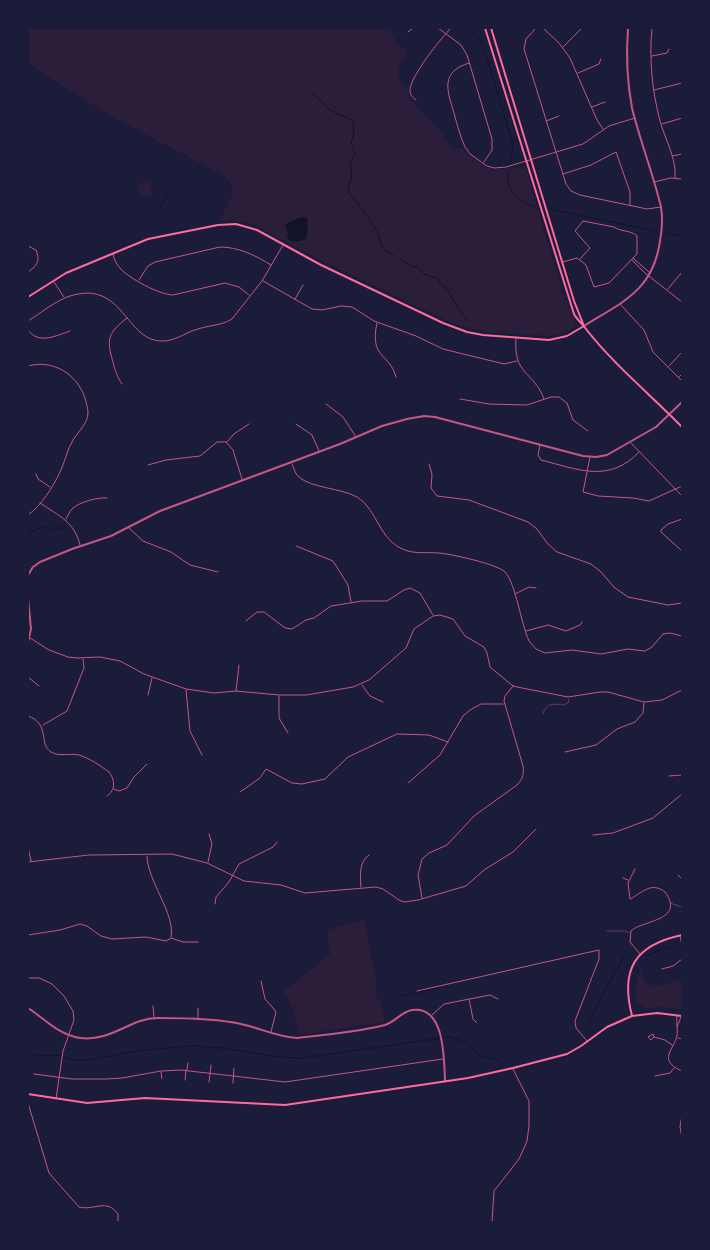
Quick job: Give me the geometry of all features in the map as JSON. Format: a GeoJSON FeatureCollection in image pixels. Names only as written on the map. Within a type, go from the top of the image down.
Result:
{"type":"FeatureCollection","features":[{"type":"Feature","properties":{"kind":"main road"},"geometry":{"type":"LineString","coordinates":[[486,28],[542,214],[572,308],[578,321],[606,352],[682,428]]}},
{"type":"Feature","properties":{"kind":"main road"},"geometry":{"type":"LineString","coordinates":[[491,28],[574,301],[584,326]]}},
{"type":"Feature","properties":{"kind":"main road"},"geometry":{"type":"LineString","coordinates":[[28,297],[74,270],[153,238],[225,224],[242,225],[252,228],[326,268],[452,327],[475,334],[554,340],[567,336],[584,326]]}},
{"type":"Feature","properties":{"kind":"main road"},"geometry":{"type":"LineString","coordinates":[[632,1016],[627,984],[631,969],[641,954],[655,943],[681,935]]}},
{"type":"Feature","properties":{"kind":"main road"},"geometry":{"type":"LineString","coordinates":[[28,1094],[56,1100],[93,1102],[145,1098],[279,1106],[445,1081],[513,1068],[562,1056],[576,1049],[607,1027],[632,1016],[658,1013],[682,1015]]}},
{"type":"Feature","properties":{"kind":"street"},"geometry":{"type":"LineString","coordinates":[[408,32],[413,28]]}},
{"type":"Feature","properties":{"kind":"street"},"geometry":{"type":"LineString","coordinates":[[438,28],[463,47],[469,63],[493,142],[490,153],[483,163]]}},
{"type":"Feature","properties":{"kind":"street"},"geometry":{"type":"LineString","coordinates":[[416,100],[411,95],[411,84],[427,59],[451,28]]}},
{"type":"Feature","properties":{"kind":"street"},"geometry":{"type":"LineString","coordinates":[[536,28],[526,39],[524,49],[567,187],[573,193],[649,209],[661,207]]}},
{"type":"Feature","properties":{"kind":"street"},"geometry":{"type":"LineString","coordinates":[[543,28],[562,47],[578,73],[591,107],[603,130]]}},
{"type":"Feature","properties":{"kind":"street"},"geometry":{"type":"LineString","coordinates":[[562,47],[582,28]]}},
{"type":"Feature","properties":{"kind":"street"},"geometry":{"type":"LineString","coordinates":[[584,326],[636,292],[651,273],[657,258],[660,242],[661,207],[635,118],[627,68],[628,28]]}},
{"type":"Feature","properties":{"kind":"street"},"geometry":{"type":"LineString","coordinates":[[652,28],[651,56],[654,90],[675,178]]}},
{"type":"Feature","properties":{"kind":"street"},"geometry":{"type":"LineString","coordinates":[[651,56],[667,53],[669,49]]}},
{"type":"Feature","properties":{"kind":"street"},"geometry":{"type":"LineString","coordinates":[[578,73],[599,64],[601,59]]}},
{"type":"Feature","properties":{"kind":"street"},"geometry":{"type":"LineString","coordinates":[[469,63],[458,67],[453,72],[448,81],[447,92],[464,147],[470,154],[491,167],[498,168],[526,162],[585,143],[612,125],[635,118]]}},
{"type":"Feature","properties":{"kind":"street"},"geometry":{"type":"LineString","coordinates":[[654,90],[682,83]]}},
{"type":"Feature","properties":{"kind":"street"},"geometry":{"type":"LineString","coordinates":[[591,107],[605,102]]}},
{"type":"Feature","properties":{"kind":"street"},"geometry":{"type":"LineString","coordinates":[[545,121],[559,116]]}},
{"type":"Feature","properties":{"kind":"street"},"geometry":{"type":"LineString","coordinates":[[661,124],[682,118]]}},
{"type":"Feature","properties":{"kind":"street"},"geometry":{"type":"LineString","coordinates":[[562,174],[591,165],[616,152],[630,192],[630,205]]}},
{"type":"Feature","properties":{"kind":"street"},"geometry":{"type":"LineString","coordinates":[[671,156],[682,154]]}},
{"type":"Feature","properties":{"kind":"street"},"geometry":{"type":"LineString","coordinates":[[654,182],[675,178],[682,179]]}},
{"type":"Feature","properties":{"kind":"street"},"geometry":{"type":"LineString","coordinates":[[562,262],[576,258],[580,259],[586,265],[592,285],[595,287],[609,283],[638,252],[636,234],[585,221],[575,231],[590,248],[580,259]]}},
{"type":"Feature","properties":{"kind":"street"},"geometry":{"type":"LineString","coordinates":[[28,321],[65,298],[82,294],[98,294],[112,302],[147,338],[167,341],[194,330],[225,323],[235,315],[262,281],[283,244]]}},
{"type":"Feature","properties":{"kind":"street"},"geometry":{"type":"LineString","coordinates":[[28,246],[36,250],[38,257],[36,265],[28,272]]}},
{"type":"Feature","properties":{"kind":"street"},"geometry":{"type":"LineString","coordinates":[[138,281],[148,266],[155,262],[220,247],[248,253],[272,265]]}},
{"type":"Feature","properties":{"kind":"street"},"geometry":{"type":"LineString","coordinates":[[112,254],[121,270],[160,293],[168,295],[225,283],[239,287],[250,295]]}},
{"type":"Feature","properties":{"kind":"street"},"geometry":{"type":"LineString","coordinates":[[632,259],[651,273]]}},
{"type":"Feature","properties":{"kind":"street"},"geometry":{"type":"LineString","coordinates":[[632,259],[649,276],[682,302]]}},
{"type":"Feature","properties":{"kind":"street"},"geometry":{"type":"LineString","coordinates":[[668,290],[682,272]]}},
{"type":"Feature","properties":{"kind":"street"},"geometry":{"type":"LineString","coordinates":[[54,281],[65,298]]}},
{"type":"Feature","properties":{"kind":"street"},"geometry":{"type":"LineString","coordinates":[[262,281],[308,307],[317,310],[342,306],[352,307],[377,322],[416,336],[443,349],[504,364],[517,361]]}},
{"type":"Feature","properties":{"kind":"street"},"geometry":{"type":"LineString","coordinates":[[295,299],[303,285]]}},
{"type":"Feature","properties":{"kind":"street"},"geometry":{"type":"LineString","coordinates":[[620,304],[644,330],[653,352],[682,381]]}},
{"type":"Feature","properties":{"kind":"street"},"geometry":{"type":"LineString","coordinates":[[122,384],[118,378],[108,345],[111,332],[127,317]]}},
{"type":"Feature","properties":{"kind":"street"},"geometry":{"type":"LineString","coordinates":[[377,322],[376,345],[396,377]]}},
{"type":"Feature","properties":{"kind":"street"},"geometry":{"type":"LineString","coordinates":[[28,330],[35,337],[42,339],[70,331]]}},
{"type":"Feature","properties":{"kind":"street"},"geometry":{"type":"LineString","coordinates":[[516,338],[515,354],[517,361],[545,400]]}},
{"type":"Feature","properties":{"kind":"street"},"geometry":{"type":"LineString","coordinates":[[668,366],[682,352]]}},
{"type":"Feature","properties":{"kind":"street"},"geometry":{"type":"LineString","coordinates":[[28,366],[41,364],[63,370],[76,380],[83,392],[88,414],[72,443],[60,474],[40,503],[28,515]]}},
{"type":"Feature","properties":{"kind":"street"},"geometry":{"type":"LineString","coordinates":[[679,378],[682,374]]}},
{"type":"Feature","properties":{"kind":"street"},"geometry":{"type":"LineString","coordinates":[[460,399],[495,405],[527,405],[555,397],[565,400],[572,418],[588,432]]}},
{"type":"Feature","properties":{"kind":"street"},"geometry":{"type":"LineString","coordinates":[[28,574],[36,564],[111,536],[160,511],[292,463],[391,423],[430,416],[590,458],[607,455],[656,427],[682,402]]}},
{"type":"Feature","properties":{"kind":"street"},"geometry":{"type":"LineString","coordinates":[[326,404],[343,417],[356,438]]}},
{"type":"Feature","properties":{"kind":"street"},"geometry":{"type":"LineString","coordinates":[[148,466],[169,460],[198,457],[217,442],[226,442],[249,424]]}},
{"type":"Feature","properties":{"kind":"street"},"geometry":{"type":"LineString","coordinates":[[296,424],[312,436],[320,452]]}},
{"type":"Feature","properties":{"kind":"street"},"geometry":{"type":"LineString","coordinates":[[226,442],[233,450],[242,480]]}},
{"type":"Feature","properties":{"kind":"street"},"geometry":{"type":"LineString","coordinates":[[630,442],[682,496]]}},
{"type":"Feature","properties":{"kind":"street"},"geometry":{"type":"LineString","coordinates":[[541,445],[538,455],[541,460],[587,472],[603,472],[620,467],[627,464],[639,452]]}},
{"type":"Feature","properties":{"kind":"street"},"geometry":{"type":"LineString","coordinates":[[590,458],[583,492],[598,496],[649,501],[682,486]]}},
{"type":"Feature","properties":{"kind":"street"},"geometry":{"type":"LineString","coordinates":[[292,463],[297,476],[303,480],[348,493],[362,501],[369,508],[386,536],[397,547],[413,552],[450,555],[497,567],[504,572],[508,577],[528,640],[536,649],[550,654],[572,650],[595,654],[628,649],[645,651],[652,647],[663,634],[670,633],[682,636]]}},
{"type":"Feature","properties":{"kind":"street"},"geometry":{"type":"LineString","coordinates":[[429,464],[432,474],[431,488],[437,496],[469,500],[528,522],[557,552],[591,564],[628,597],[668,604],[682,603]]}},
{"type":"Feature","properties":{"kind":"street"},"geometry":{"type":"LineString","coordinates":[[36,474],[38,480],[50,488]]}},
{"type":"Feature","properties":{"kind":"street"},"geometry":{"type":"LineString","coordinates":[[65,520],[71,510],[77,506],[102,497],[107,498]]}},
{"type":"Feature","properties":{"kind":"street"},"geometry":{"type":"LineString","coordinates":[[40,503],[74,528],[80,546]]}},
{"type":"Feature","properties":{"kind":"street"},"geometry":{"type":"LineString","coordinates":[[661,530],[668,524],[682,519]]}},
{"type":"Feature","properties":{"kind":"street"},"geometry":{"type":"LineString","coordinates":[[128,527],[144,541],[172,552],[190,566],[218,572]]}},
{"type":"Feature","properties":{"kind":"street"},"geometry":{"type":"LineString","coordinates":[[657,528],[682,551]]}},
{"type":"Feature","properties":{"kind":"street"},"geometry":{"type":"LineString","coordinates":[[296,546],[333,561],[347,583],[351,602]]}},
{"type":"Feature","properties":{"kind":"street"},"geometry":{"type":"LineString","coordinates":[[514,594],[529,587],[536,588]]}},
{"type":"Feature","properties":{"kind":"street"},"geometry":{"type":"LineString","coordinates":[[246,621],[257,612],[264,612],[285,628],[292,629],[306,620],[314,618],[331,606],[366,600],[387,601],[404,590],[414,589],[423,596],[433,616]]}},
{"type":"Feature","properties":{"kind":"street"},"geometry":{"type":"LineString","coordinates":[[28,598],[31,625],[28,642]]}},
{"type":"Feature","properties":{"kind":"street"},"geometry":{"type":"LineString","coordinates":[[29,638],[52,652],[72,658],[100,657],[115,660],[186,690],[214,693],[236,691],[279,695],[311,694],[362,684],[372,678],[406,648],[414,629],[433,616],[445,616],[452,619],[465,636],[486,650],[490,667],[513,686],[569,697],[608,692],[644,702],[662,700],[682,690]]}},
{"type":"Feature","properties":{"kind":"street"},"geometry":{"type":"LineString","coordinates":[[525,632],[545,625],[566,630],[582,622]]}},
{"type":"Feature","properties":{"kind":"street"},"geometry":{"type":"LineString","coordinates":[[42,726],[67,711],[84,668],[83,658]]}},
{"type":"Feature","properties":{"kind":"street"},"geometry":{"type":"LineString","coordinates":[[236,691],[239,665]]}},
{"type":"Feature","properties":{"kind":"street"},"geometry":{"type":"LineString","coordinates":[[28,677],[39,686]]}},
{"type":"Feature","properties":{"kind":"street"},"geometry":{"type":"LineString","coordinates":[[148,694],[152,677]]}},
{"type":"Feature","properties":{"kind":"street"},"geometry":{"type":"LineString","coordinates":[[362,684],[370,696],[383,702]]}},
{"type":"Feature","properties":{"kind":"street"},"geometry":{"type":"LineString","coordinates":[[422,899],[418,875],[422,859],[429,853],[448,845],[474,816],[517,785],[522,779],[524,773],[504,704],[505,696],[513,686]]}},
{"type":"Feature","properties":{"kind":"street"},"geometry":{"type":"LineString","coordinates":[[555,695],[556,689]]}},
{"type":"Feature","properties":{"kind":"street"},"geometry":{"type":"LineString","coordinates":[[186,690],[190,731],[202,755]]}},
{"type":"Feature","properties":{"kind":"street"},"geometry":{"type":"LineString","coordinates":[[279,695],[279,718],[288,733]]}},
{"type":"Feature","properties":{"kind":"street"},"geometry":{"type":"LineString","coordinates":[[565,752],[596,745],[617,729],[636,722],[643,713],[644,702]]}},
{"type":"Feature","properties":{"kind":"street"},"geometry":{"type":"LineString","coordinates":[[408,783],[440,755],[464,716],[474,707],[485,704],[504,704]]}},
{"type":"Feature","properties":{"kind":"street"},"geometry":{"type":"LineString","coordinates":[[28,716],[35,719],[42,726],[47,747],[50,751],[55,754],[80,755],[111,775],[114,783],[113,789],[107,796]]}},
{"type":"Feature","properties":{"kind":"street"},"geometry":{"type":"LineString","coordinates":[[240,792],[260,778],[266,769],[292,783],[302,784],[325,779],[348,757],[397,734],[429,734],[448,742]]}},
{"type":"Feature","properties":{"kind":"street"},"geometry":{"type":"LineString","coordinates":[[113,789],[119,791],[127,788],[134,777],[147,764]]}},
{"type":"Feature","properties":{"kind":"street"},"geometry":{"type":"LineString","coordinates":[[669,776],[682,775]]}},
{"type":"Feature","properties":{"kind":"street"},"geometry":{"type":"LineString","coordinates":[[593,835],[613,833],[653,818],[682,794]]}},
{"type":"Feature","properties":{"kind":"street"},"geometry":{"type":"LineString","coordinates":[[28,862],[89,855],[181,855],[208,863],[248,882],[281,885],[305,893],[379,888],[402,901],[422,899],[469,884],[484,870],[513,852],[536,829]]}},
{"type":"Feature","properties":{"kind":"street"},"geometry":{"type":"LineString","coordinates":[[208,863],[212,844],[212,838],[209,834]]}},
{"type":"Feature","properties":{"kind":"street"},"geometry":{"type":"LineString","coordinates":[[215,904],[216,897],[239,864],[273,847],[277,842]]}},
{"type":"Feature","properties":{"kind":"street"},"geometry":{"type":"LineString","coordinates":[[28,847],[31,862]]}},
{"type":"Feature","properties":{"kind":"street"},"geometry":{"type":"LineString","coordinates":[[147,855],[148,866],[164,905],[172,931],[171,938]]}},
{"type":"Feature","properties":{"kind":"street"},"geometry":{"type":"LineString","coordinates":[[362,888],[361,868],[365,858],[369,855]]}},
{"type":"Feature","properties":{"kind":"street"},"geometry":{"type":"LineString","coordinates":[[635,869],[628,880],[630,899],[648,888],[654,887],[665,892],[670,902],[669,909],[663,917],[634,928],[630,933],[629,940],[631,945],[641,954]]}},
{"type":"Feature","properties":{"kind":"street"},"geometry":{"type":"LineString","coordinates":[[678,875],[682,878]]}},
{"type":"Feature","properties":{"kind":"street"},"geometry":{"type":"LineString","coordinates":[[624,878],[628,880]]}},
{"type":"Feature","properties":{"kind":"street"},"geometry":{"type":"LineString","coordinates":[[28,935],[60,930],[80,924],[87,926],[101,936],[112,939],[146,937],[166,941],[171,938],[183,942],[198,942]]}},
{"type":"Feature","properties":{"kind":"street"},"geometry":{"type":"LineString","coordinates":[[681,935],[682,945]]}},
{"type":"Feature","properties":{"kind":"street"},"geometry":{"type":"LineString","coordinates":[[417,991],[599,950],[599,959],[575,1021],[576,1028],[587,1041]]}},
{"type":"Feature","properties":{"kind":"street"},"geometry":{"type":"LineString","coordinates":[[662,968],[673,966],[682,959]]}},
{"type":"Feature","properties":{"kind":"street"},"geometry":{"type":"LineString","coordinates":[[28,978],[39,978],[52,984],[69,1002],[74,1016],[63,1051],[56,1100]]}},
{"type":"Feature","properties":{"kind":"street"},"geometry":{"type":"LineString","coordinates":[[261,981],[265,999],[276,1012],[271,1033]]}},
{"type":"Feature","properties":{"kind":"street"},"geometry":{"type":"LineString","coordinates":[[431,1016],[444,1004],[490,995],[498,998]]}},
{"type":"Feature","properties":{"kind":"street"},"geometry":{"type":"LineString","coordinates":[[469,998],[473,1019],[477,1023]]}},
{"type":"Feature","properties":{"kind":"street"},"geometry":{"type":"LineString","coordinates":[[153,1006],[154,1018]]}},
{"type":"Feature","properties":{"kind":"street"},"geometry":{"type":"LineString","coordinates":[[28,1008],[56,1028],[68,1035],[79,1038],[100,1038],[154,1018],[243,1024],[282,1036],[308,1037],[387,1024],[404,1013],[418,1010],[431,1016],[438,1026],[445,1081]]}},
{"type":"Feature","properties":{"kind":"street"},"geometry":{"type":"LineString","coordinates":[[198,1008],[198,1020]]}},
{"type":"Feature","properties":{"kind":"street"},"geometry":{"type":"LineString","coordinates":[[677,1015],[677,1038],[669,1051],[669,1058],[675,1068],[682,1071]]}},
{"type":"Feature","properties":{"kind":"street"},"geometry":{"type":"LineString","coordinates":[[677,1028],[682,1015]]}},
{"type":"Feature","properties":{"kind":"street"},"geometry":{"type":"LineString","coordinates":[[654,1038],[665,1040],[672,1045]]}},
{"type":"Feature","properties":{"kind":"street"},"geometry":{"type":"LineString","coordinates":[[677,1038],[682,1039]]}},
{"type":"Feature","properties":{"kind":"street"},"geometry":{"type":"LineString","coordinates":[[34,1074],[72,1079],[116,1079],[161,1071],[187,1071],[285,1082],[447,1060]]}},
{"type":"Feature","properties":{"kind":"street"},"geometry":{"type":"LineString","coordinates":[[185,1080],[188,1064]]}},
{"type":"Feature","properties":{"kind":"street"},"geometry":{"type":"LineString","coordinates":[[209,1082],[211,1065]]}},
{"type":"Feature","properties":{"kind":"street"},"geometry":{"type":"LineString","coordinates":[[233,1083],[234,1068]]}},
{"type":"Feature","properties":{"kind":"street"},"geometry":{"type":"LineString","coordinates":[[492,1222],[494,1191],[519,1159],[527,1141],[529,1101],[513,1068]]}},
{"type":"Feature","properties":{"kind":"street"},"geometry":{"type":"LineString","coordinates":[[655,1076],[670,1073],[675,1068]]}},
{"type":"Feature","properties":{"kind":"street"},"geometry":{"type":"LineString","coordinates":[[161,1071],[162,1079]]}},
{"type":"Feature","properties":{"kind":"street"},"geometry":{"type":"LineString","coordinates":[[28,1103],[44,1158],[53,1179],[78,1207],[102,1205],[111,1207],[118,1214],[118,1222]]}},
{"type":"Feature","properties":{"kind":"street"},"geometry":{"type":"LineString","coordinates":[[682,1115],[680,1127],[682,1138]]}},
{"type":"Feature","properties":{"kind":"lane"},"geometry":{"type":"LineString","coordinates":[[543,714],[544,709],[549,705],[554,703],[564,705],[569,697]]}},
{"type":"Feature","properties":{"kind":"lane"},"geometry":{"type":"LineString","coordinates":[[670,902],[682,907]]}},
{"type":"Feature","properties":{"kind":"lane"},"geometry":{"type":"LineString","coordinates":[[607,931],[625,931],[630,933]]}},
{"type":"Feature","properties":{"kind":"shaded area"},"geometry":{"type":"Polygon","coordinates":[[[28,28],[394,28],[391,32],[397,44],[408,51],[397,70],[402,84],[408,88],[414,105],[432,120],[451,148],[463,149],[468,155],[494,171],[525,166],[564,297],[576,324],[575,327],[561,334],[551,336],[486,332],[455,324],[324,262],[252,224],[235,220],[219,221],[232,193],[230,182],[226,177],[104,112],[28,63],[28,28]]]}},
{"type":"Feature","properties":{"kind":"shaded area"},"geometry":{"type":"Polygon","coordinates":[[[149,181],[153,194],[141,198],[137,184],[149,181]]]}},
{"type":"Feature","properties":{"kind":"shaded area"},"geometry":{"type":"Polygon","coordinates":[[[301,217],[307,218],[306,239],[291,241],[287,238],[288,233],[285,226],[301,217]]]}},
{"type":"Feature","properties":{"kind":"shaded area"},"geometry":{"type":"Polygon","coordinates":[[[364,920],[385,1022],[300,1035],[291,1005],[283,992],[330,954],[327,930],[364,920]]]}},
{"type":"Feature","properties":{"kind":"shaded area"},"geometry":{"type":"Polygon","coordinates":[[[642,966],[646,983],[661,986],[682,980],[682,1010],[664,1007],[646,1008],[637,1002],[635,985],[642,966]]]}},
{"type":"Feature","properties":{"kind":"waterway"},"geometry":{"type":"LineString","coordinates":[[470,28],[481,40],[512,140],[513,147],[510,163]]}},
{"type":"Feature","properties":{"kind":"waterway"},"geometry":{"type":"LineString","coordinates":[[311,93],[323,102],[328,109],[353,122],[354,132],[351,143],[355,154],[350,164],[352,175],[348,188],[349,193],[375,228],[384,249],[394,256]]}},
{"type":"Feature","properties":{"kind":"waterway"},"geometry":{"type":"LineString","coordinates":[[508,171],[509,185],[514,195],[523,202],[536,207]]}},
{"type":"Feature","properties":{"kind":"waterway"},"geometry":{"type":"LineString","coordinates":[[159,209],[170,191]]}},
{"type":"Feature","properties":{"kind":"waterway"},"geometry":{"type":"LineString","coordinates":[[550,209],[655,231]]}},
{"type":"Feature","properties":{"kind":"waterway"},"geometry":{"type":"LineString","coordinates":[[666,233],[682,236]]}},
{"type":"Feature","properties":{"kind":"waterway"},"geometry":{"type":"LineString","coordinates":[[398,258],[413,267],[417,266],[424,274],[439,279],[439,282],[448,290],[468,321]]}},
{"type":"Feature","properties":{"kind":"waterway"},"geometry":{"type":"LineString","coordinates":[[28,536],[30,532],[44,526],[53,530],[65,527]]}},
{"type":"Feature","properties":{"kind":"waterway"},"geometry":{"type":"LineString","coordinates":[[646,956],[670,946]]}},
{"type":"Feature","properties":{"kind":"waterway"},"geometry":{"type":"LineString","coordinates":[[588,1022],[624,956],[628,953]]}},
{"type":"Feature","properties":{"kind":"waterway"},"geometry":{"type":"LineString","coordinates":[[376,986],[378,999]]}},
{"type":"Feature","properties":{"kind":"waterway"},"geometry":{"type":"LineString","coordinates":[[400,996],[439,988]]}},
{"type":"Feature","properties":{"kind":"waterway"},"geometry":{"type":"LineString","coordinates":[[28,1053],[41,1056],[57,1055],[72,1060],[87,1060],[142,1050],[194,1046],[222,1048],[279,1057],[302,1058],[449,1037],[469,1045],[481,1056],[499,1060]]}}]}
